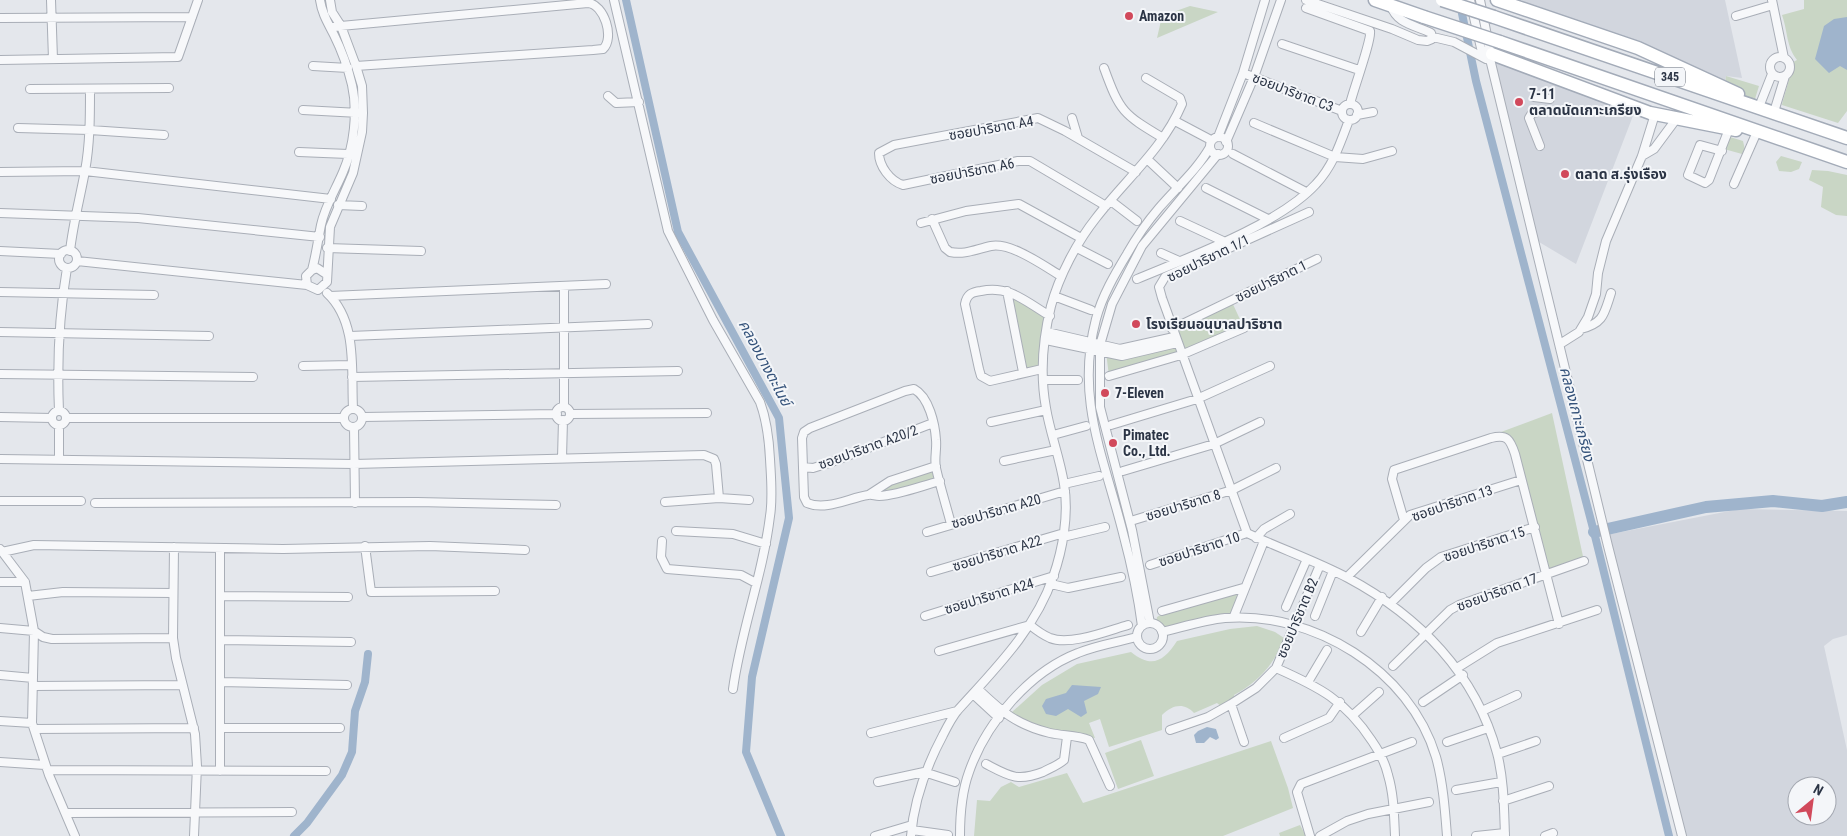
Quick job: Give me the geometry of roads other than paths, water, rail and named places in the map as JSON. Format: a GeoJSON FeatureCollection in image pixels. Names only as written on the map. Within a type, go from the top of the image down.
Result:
{"type":"FeatureCollection","features":[{"type":"Feature","properties":{"kind":"main road","name":"345"},"geometry":{"type":"LineString","coordinates":[[1375,0],[1847,162]]}},
{"type":"Feature","properties":{"kind":"main road","name":"345"},"geometry":{"type":"LineString","coordinates":[[1442,0],[1847,138]]}},
{"type":"Feature","properties":{"kind":"main road"},"geometry":{"type":"LineString","coordinates":[[1497,0],[1638,48],[1720,84],[1756,106]]}},
{"type":"Feature","properties":{"kind":"main road"},"geometry":{"type":"LineString","coordinates":[[1631,64],[1638,48]]}},
{"type":"Feature","properties":{"kind":"main road"},"geometry":{"type":"LineString","coordinates":[[1490,58],[1655,114],[1770,136]]}},
{"type":"Feature","properties":{"kind":"main road"},"geometry":{"type":"LineString","coordinates":[[1636,108],[1640,91]]}},
{"type":"Feature","properties":{"kind":"street"},"geometry":{"type":"LineString","coordinates":[[51,0],[53,59]]}},
{"type":"Feature","properties":{"kind":"street"},"geometry":{"type":"LineString","coordinates":[[0,60],[178,57],[198,0]]}},
{"type":"Feature","properties":{"kind":"street"},"geometry":{"type":"LineString","coordinates":[[312,270],[320,238],[321,225],[344,170],[354,113],[353,88],[348,68],[323,14],[320,0]]}},
{"type":"Feature","properties":{"kind":"street"},"geometry":{"type":"LineString","coordinates":[[77,261],[307,284],[314,290],[322,289],[327,282],[330,227],[353,173],[362,132],[363,113],[362,86],[341,26],[332,12],[330,0]]}},
{"type":"Feature","properties":{"kind":"street"},"geometry":{"type":"LineString","coordinates":[[614,0],[668,231],[713,320],[760,402],[765,416],[771,485],[771,514],[766,544],[739,649],[733,689]]}},
{"type":"Feature","properties":{"kind":"street"},"geometry":{"type":"LineString","coordinates":[[1146,625],[1090,409],[1087,384],[1096,317],[1106,293],[1126,256],[1158,208],[1193,172],[1209,143],[1218,137],[1243,73],[1265,0]]}},
{"type":"Feature","properties":{"kind":"street"},"geometry":{"type":"LineString","coordinates":[[960,836],[963,800],[969,773],[979,748],[1001,715],[1031,682],[1048,668],[1076,653],[1137,637],[1146,625],[1132,530],[1100,407],[1100,348],[1112,304],[1142,246],[1218,154],[1226,151],[1226,142],[1254,77],[1281,0]]}},
{"type":"Feature","properties":{"kind":"street"},"geometry":{"type":"LineString","coordinates":[[1470,0],[1481,48],[1490,58]]}},
{"type":"Feature","properties":{"kind":"street"},"geometry":{"type":"LineString","coordinates":[[1480,0],[1490,58],[1606,535],[1682,836]]}},
{"type":"Feature","properties":{"kind":"street"},"geometry":{"type":"LineString","coordinates":[[330,27],[588,3],[599,7],[603,14],[608,40],[603,49],[356,66]]}},
{"type":"Feature","properties":{"kind":"street"},"geometry":{"type":"LineString","coordinates":[[1736,16],[1773,3],[1784,58],[1790,67],[1785,76],[1774,112]]}},
{"type":"Feature","properties":{"kind":"street"},"geometry":{"type":"LineString","coordinates":[[1306,4],[1392,29],[1418,40],[1427,41],[1433,37]]}},
{"type":"Feature","properties":{"kind":"street"},"geometry":{"type":"LineString","coordinates":[[1306,4],[1370,31],[1370,39],[1350,104],[1342,111],[1343,117],[1349,120]]}},
{"type":"Feature","properties":{"kind":"street"},"geometry":{"type":"LineString","coordinates":[[1391,6],[1393,13],[1402,21],[1427,31],[1433,37],[1454,42],[1475,53],[1490,58]]}},
{"type":"Feature","properties":{"kind":"street"},"geometry":{"type":"LineString","coordinates":[[0,18],[192,16]]}},
{"type":"Feature","properties":{"kind":"street"},"geometry":{"type":"LineString","coordinates":[[1282,44],[1359,70]]}},
{"type":"Feature","properties":{"kind":"street"},"geometry":{"type":"LineString","coordinates":[[1756,106],[1772,74],[1770,67],[1772,62],[1776,58],[1784,58]]}},
{"type":"Feature","properties":{"kind":"street"},"geometry":{"type":"LineString","coordinates":[[313,66],[348,68]]}},
{"type":"Feature","properties":{"kind":"street"},"geometry":{"type":"LineString","coordinates":[[1104,68],[1123,110],[1129,118],[1163,138]]}},
{"type":"Feature","properties":{"kind":"street","name":"ซอยปาริชาต C3"},"geometry":{"type":"LineString","coordinates":[[1243,73],[1342,111]]}},
{"type":"Feature","properties":{"kind":"street"},"geometry":{"type":"LineString","coordinates":[[1772,74],[1780,78],[1785,76]]}},
{"type":"Feature","properties":{"kind":"street"},"geometry":{"type":"LineString","coordinates":[[911,830],[924,772],[957,711],[1030,625],[1052,580],[1063,535],[1064,488],[1046,410],[1042,369],[1050,316],[1061,276],[1082,238],[1108,203],[1163,138],[1175,120],[1182,104],[1180,98],[1146,78]]}},
{"type":"Feature","properties":{"kind":"street"},"geometry":{"type":"LineString","coordinates":[[30,89],[169,88]]}},
{"type":"Feature","properties":{"kind":"street"},"geometry":{"type":"LineString","coordinates":[[70,251],[74,216],[85,171],[90,130],[90,90]]}},
{"type":"Feature","properties":{"kind":"street"},"geometry":{"type":"LineString","coordinates":[[608,96],[616,103],[639,102]]}},
{"type":"Feature","properties":{"kind":"street"},"geometry":{"type":"LineString","coordinates":[[1534,97],[1550,99]]}},
{"type":"Feature","properties":{"kind":"street"},"geometry":{"type":"LineString","coordinates":[[1350,104],[1354,106],[1357,115]]}},
{"type":"Feature","properties":{"kind":"street"},"geometry":{"type":"LineString","coordinates":[[303,110],[363,113]]}},
{"type":"Feature","properties":{"kind":"street"},"geometry":{"type":"LineString","coordinates":[[1540,146],[1529,118],[1532,113],[1548,110]]}},
{"type":"Feature","properties":{"kind":"street"},"geometry":{"type":"LineString","coordinates":[[1137,279],[1223,241],[1283,210],[1317,183],[1335,157],[1349,120],[1357,115],[1373,112]]}},
{"type":"Feature","properties":{"kind":"street"},"geometry":{"type":"LineString","coordinates":[[1581,329],[1588,317],[1596,294],[1598,273],[1606,242],[1642,156],[1655,114]]}},
{"type":"Feature","properties":{"kind":"street","name":"ซอยปาริชาต A4"},"geometry":{"type":"LineString","coordinates":[[890,177],[879,160],[879,153],[894,145],[1038,118],[1078,138],[1136,172]]}},
{"type":"Feature","properties":{"kind":"street"},"geometry":{"type":"LineString","coordinates":[[1072,118],[1078,138]]}},
{"type":"Feature","properties":{"kind":"street"},"geometry":{"type":"LineString","coordinates":[[1642,156],[1654,149],[1677,118]]}},
{"type":"Feature","properties":{"kind":"street"},"geometry":{"type":"LineString","coordinates":[[1175,120],[1209,143],[1218,154]]}},
{"type":"Feature","properties":{"kind":"street"},"geometry":{"type":"LineString","coordinates":[[1254,123],[1335,157],[1363,159],[1392,151]]}},
{"type":"Feature","properties":{"kind":"street"},"geometry":{"type":"LineString","coordinates":[[18,128],[164,135]]}},
{"type":"Feature","properties":{"kind":"street"},"geometry":{"type":"LineString","coordinates":[[1722,151],[1700,145],[1688,175],[1708,182],[1712,178],[1722,151],[1729,129]]}},
{"type":"Feature","properties":{"kind":"street"},"geometry":{"type":"LineString","coordinates":[[1734,184],[1756,134]]}},
{"type":"Feature","properties":{"kind":"street"},"geometry":{"type":"LineString","coordinates":[[1218,137],[1226,142]]}},
{"type":"Feature","properties":{"kind":"street"},"geometry":{"type":"LineString","coordinates":[[300,152],[348,154]]}},
{"type":"Feature","properties":{"kind":"street"},"geometry":{"type":"LineString","coordinates":[[1233,154],[1306,192]]}},
{"type":"Feature","properties":{"kind":"street"},"geometry":{"type":"LineString","coordinates":[[1147,159],[1178,188]]}},
{"type":"Feature","properties":{"kind":"street","name":"ซอยปาริชาต A6"},"geometry":{"type":"LineString","coordinates":[[890,177],[902,185],[1018,161],[1030,162],[1108,203],[1137,221]]}},
{"type":"Feature","properties":{"kind":"street"},"geometry":{"type":"LineString","coordinates":[[0,172],[85,171],[331,198]]}},
{"type":"Feature","properties":{"kind":"street"},"geometry":{"type":"LineString","coordinates":[[1206,188],[1268,219]]}},
{"type":"Feature","properties":{"kind":"street"},"geometry":{"type":"LineString","coordinates":[[921,223],[966,212],[1019,204],[1082,238]]}},
{"type":"Feature","properties":{"kind":"street"},"geometry":{"type":"LineString","coordinates":[[338,205],[362,206]]}},
{"type":"Feature","properties":{"kind":"street","name":"ซอยปาริชาต 1/1"},"geometry":{"type":"LineString","coordinates":[[1247,533],[1174,336],[1159,287],[1165,277],[1310,212]]}},
{"type":"Feature","properties":{"kind":"street"},"geometry":{"type":"LineString","coordinates":[[0,213],[138,218],[320,238]]}},
{"type":"Feature","properties":{"kind":"street"},"geometry":{"type":"LineString","coordinates":[[932,220],[945,248],[950,252],[960,254],[992,246],[1010,248],[1061,276]]}},
{"type":"Feature","properties":{"kind":"street"},"geometry":{"type":"LineString","coordinates":[[1180,221],[1223,241]]}},
{"type":"Feature","properties":{"kind":"street"},"geometry":{"type":"LineString","coordinates":[[328,248],[421,251]]}},
{"type":"Feature","properties":{"kind":"street"},"geometry":{"type":"LineString","coordinates":[[1078,248],[1108,264]]}},
{"type":"Feature","properties":{"kind":"street"},"geometry":{"type":"LineString","coordinates":[[0,251],[61,254],[70,251],[76,254],[77,261],[72,268],[67,268]]}},
{"type":"Feature","properties":{"kind":"street"},"geometry":{"type":"LineString","coordinates":[[1161,253],[1179,261]]}},
{"type":"Feature","properties":{"kind":"street"},"geometry":{"type":"LineString","coordinates":[[61,254],[60,261],[67,268]]}},
{"type":"Feature","properties":{"kind":"street","name":"ซอยปาริชาต 1"},"geometry":{"type":"LineString","coordinates":[[1047,336],[1100,348],[1128,349],[1174,336],[1316,259]]}},
{"type":"Feature","properties":{"kind":"street"},"geometry":{"type":"LineString","coordinates":[[59,411],[58,375],[62,294],[67,268]]}},
{"type":"Feature","properties":{"kind":"street"},"geometry":{"type":"LineString","coordinates":[[307,284],[306,276],[312,270],[317,268],[326,274]]}},
{"type":"Feature","properties":{"kind":"street"},"geometry":{"type":"LineString","coordinates":[[330,296],[606,284]]}},
{"type":"Feature","properties":{"kind":"street"},"geometry":{"type":"LineString","coordinates":[[563,420],[568,418],[565,374],[564,286]]}},
{"type":"Feature","properties":{"kind":"street"},"geometry":{"type":"LineString","coordinates":[[1042,369],[990,381],[981,376],[965,304],[967,297],[972,292],[995,288],[1007,291],[1050,316]]}},
{"type":"Feature","properties":{"kind":"street"},"geometry":{"type":"LineString","coordinates":[[322,289],[330,296],[346,318],[350,336],[353,408]]}},
{"type":"Feature","properties":{"kind":"street"},"geometry":{"type":"LineString","coordinates":[[1007,291],[1023,372]]}},
{"type":"Feature","properties":{"kind":"street"},"geometry":{"type":"LineString","coordinates":[[0,292],[154,295]]}},
{"type":"Feature","properties":{"kind":"street"},"geometry":{"type":"LineString","coordinates":[[1560,344],[1581,329],[1599,322],[1604,314],[1611,293]]}},
{"type":"Feature","properties":{"kind":"street"},"geometry":{"type":"LineString","coordinates":[[1054,296],[1091,310]]}},
{"type":"Feature","properties":{"kind":"street"},"geometry":{"type":"LineString","coordinates":[[350,336],[648,324]]}},
{"type":"Feature","properties":{"kind":"street"},"geometry":{"type":"LineString","coordinates":[[1109,376],[1181,354],[1244,328]]}},
{"type":"Feature","properties":{"kind":"street"},"geometry":{"type":"LineString","coordinates":[[0,332],[210,336]]}},
{"type":"Feature","properties":{"kind":"street"},"geometry":{"type":"LineString","coordinates":[[303,366],[351,365]]}},
{"type":"Feature","properties":{"kind":"street"},"geometry":{"type":"LineString","coordinates":[[1111,425],[1197,398],[1270,366]]}},
{"type":"Feature","properties":{"kind":"street"},"geometry":{"type":"LineString","coordinates":[[352,377],[678,371]]}},
{"type":"Feature","properties":{"kind":"street"},"geometry":{"type":"LineString","coordinates":[[0,374],[253,377]]}},
{"type":"Feature","properties":{"kind":"street"},"geometry":{"type":"LineString","coordinates":[[1043,380],[1078,380]]}},
{"type":"Feature","properties":{"kind":"street"},"geometry":{"type":"LineString","coordinates":[[936,466],[890,481],[870,494],[823,506],[807,503],[804,497],[802,438],[804,432],[810,428],[914,389],[923,395],[933,422],[936,440],[936,466],[951,524]]}},
{"type":"Feature","properties":{"kind":"street"},"geometry":{"type":"LineString","coordinates":[[353,408],[358,409],[362,417],[360,424],[354,427],[348,425],[344,418],[348,410],[353,408]]}},
{"type":"Feature","properties":{"kind":"street"},"geometry":{"type":"LineString","coordinates":[[362,417],[556,414],[558,410],[707,413]]}},
{"type":"Feature","properties":{"kind":"street"},"geometry":{"type":"LineString","coordinates":[[991,422],[1046,410]]}},
{"type":"Feature","properties":{"kind":"street"},"geometry":{"type":"LineString","coordinates":[[59,411],[64,413],[66,418]]}},
{"type":"Feature","properties":{"kind":"street"},"geometry":{"type":"LineString","coordinates":[[52,418],[54,413],[59,411]]}},
{"type":"Feature","properties":{"kind":"street"},"geometry":{"type":"LineString","coordinates":[[556,414],[559,419],[563,420]]}},
{"type":"Feature","properties":{"kind":"street"},"geometry":{"type":"LineString","coordinates":[[0,417],[52,418]]}},
{"type":"Feature","properties":{"kind":"street"},"geometry":{"type":"LineString","coordinates":[[52,418],[54,423],[59,425]]}},
{"type":"Feature","properties":{"kind":"street"},"geometry":{"type":"LineString","coordinates":[[66,418],[344,418]]}},
{"type":"Feature","properties":{"kind":"street"},"geometry":{"type":"LineString","coordinates":[[59,425],[64,423],[66,418]]}},
{"type":"Feature","properties":{"kind":"street"},"geometry":{"type":"LineString","coordinates":[[562,458],[563,420]]}},
{"type":"Feature","properties":{"kind":"street","name":"ซอยปาริชาต A20/2"},"geometry":{"type":"LineString","coordinates":[[802,466],[813,468],[830,463],[933,422]]}},
{"type":"Feature","properties":{"kind":"street"},"geometry":{"type":"LineString","coordinates":[[1123,471],[1214,444],[1260,422]]}},
{"type":"Feature","properties":{"kind":"street"},"geometry":{"type":"LineString","coordinates":[[59,425],[59,460]]}},
{"type":"Feature","properties":{"kind":"street"},"geometry":{"type":"LineString","coordinates":[[1052,435],[1086,426]]}},
{"type":"Feature","properties":{"kind":"street"},"geometry":{"type":"LineString","coordinates":[[354,427],[355,503]]}},
{"type":"Feature","properties":{"kind":"street"},"geometry":{"type":"LineString","coordinates":[[1404,520],[1391,474],[1394,470],[1400,466],[1502,435],[1510,440],[1548,574],[1559,624]]}},
{"type":"Feature","properties":{"kind":"street"},"geometry":{"type":"LineString","coordinates":[[1004,460],[1056,450]]}},
{"type":"Feature","properties":{"kind":"street"},"geometry":{"type":"LineString","coordinates":[[0,459],[354,464],[709,456],[714,459],[717,469],[719,498]]}},
{"type":"Feature","properties":{"kind":"street","name":"ซอยปาริชาต 8"},"geometry":{"type":"LineString","coordinates":[[1134,520],[1232,490],[1276,468]]}},
{"type":"Feature","properties":{"kind":"street","name":"ซอยปาริชาต A20"},"geometry":{"type":"LineString","coordinates":[[927,532],[1099,476]]}},
{"type":"Feature","properties":{"kind":"street","name":"ซอยปาริชาต 13"},"geometry":{"type":"LineString","coordinates":[[1347,577],[1404,520],[1420,511],[1521,480]]}},
{"type":"Feature","properties":{"kind":"street"},"geometry":{"type":"LineString","coordinates":[[870,494],[879,496],[940,481]]}},
{"type":"Feature","properties":{"kind":"street"},"geometry":{"type":"LineString","coordinates":[[665,502],[719,498],[749,500]]}},
{"type":"Feature","properties":{"kind":"street"},"geometry":{"type":"LineString","coordinates":[[0,501],[81,501]]}},
{"type":"Feature","properties":{"kind":"street"},"geometry":{"type":"LineString","coordinates":[[95,503],[556,505]]}},
{"type":"Feature","properties":{"kind":"street"},"geometry":{"type":"LineString","coordinates":[[1234,616],[1264,529],[1290,514]]}},
{"type":"Feature","properties":{"kind":"street","name":"ซอยปาริชาต A22"},"geometry":{"type":"LineString","coordinates":[[931,572],[1063,535],[1105,527]]}},
{"type":"Feature","properties":{"kind":"street","name":"ซอยปาริชาต 15"},"geometry":{"type":"LineString","coordinates":[[1391,603],[1426,568],[1441,557],[1535,527]]}},
{"type":"Feature","properties":{"kind":"street"},"geometry":{"type":"LineString","coordinates":[[676,530],[733,534],[766,544]]}},
{"type":"Feature","properties":{"kind":"street"},"geometry":{"type":"LineString","coordinates":[[1247,533],[1347,577],[1382,597],[1427,633],[1457,668],[1482,711],[1498,754],[1505,834],[1476,836]]}},
{"type":"Feature","properties":{"kind":"street","name":"ซอยปาริชาต 10"},"geometry":{"type":"LineString","coordinates":[[1150,565],[1247,533]]}},
{"type":"Feature","properties":{"kind":"street"},"geometry":{"type":"LineString","coordinates":[[662,541],[661,557],[667,569],[741,575],[756,583]]}},
{"type":"Feature","properties":{"kind":"street"},"geometry":{"type":"LineString","coordinates":[[75,836],[67,813],[46,767],[33,726],[34,631],[26,582],[1,550],[34,545],[283,549],[430,546],[524,550]]}},
{"type":"Feature","properties":{"kind":"street"},"geometry":{"type":"LineString","coordinates":[[365,546],[371,592],[495,591]]}},
{"type":"Feature","properties":{"kind":"street"},"geometry":{"type":"LineString","coordinates":[[174,547],[173,638],[182,685],[194,728],[197,770],[194,836]]}},
{"type":"Feature","properties":{"kind":"street"},"geometry":{"type":"LineString","coordinates":[[220,548],[220,771]]}},
{"type":"Feature","properties":{"kind":"street"},"geometry":{"type":"LineString","coordinates":[[1286,608],[1307,559]]}},
{"type":"Feature","properties":{"kind":"street","name":"ซอยปาริชาต 17"},"geometry":{"type":"LineString","coordinates":[[1393,666],[1450,610],[1459,605],[1584,562]]}},
{"type":"Feature","properties":{"kind":"street","name":"ซอยปาริชาต B2"},"geometry":{"type":"LineString","coordinates":[[1170,730],[1208,717],[1231,704],[1256,688],[1276,668],[1320,565]]}},
{"type":"Feature","properties":{"kind":"street"},"geometry":{"type":"LineString","coordinates":[[1314,616],[1333,571]]}},
{"type":"Feature","properties":{"kind":"street"},"geometry":{"type":"LineString","coordinates":[[1052,580],[1068,588],[1121,577]]}},
{"type":"Feature","properties":{"kind":"street","name":"ซอยปาริชาต A24"},"geometry":{"type":"LineString","coordinates":[[925,616],[1052,580]]}},
{"type":"Feature","properties":{"kind":"street"},"geometry":{"type":"LineString","coordinates":[[0,582],[26,582]]}},
{"type":"Feature","properties":{"kind":"street"},"geometry":{"type":"LineString","coordinates":[[1162,611],[1243,588]]}},
{"type":"Feature","properties":{"kind":"street"},"geometry":{"type":"LineString","coordinates":[[28,596],[63,592],[174,593]]}},
{"type":"Feature","properties":{"kind":"street"},"geometry":{"type":"LineString","coordinates":[[220,596],[348,597]]}},
{"type":"Feature","properties":{"kind":"street"},"geometry":{"type":"LineString","coordinates":[[1361,632],[1382,597]]}},
{"type":"Feature","properties":{"kind":"street"},"geometry":{"type":"LineString","coordinates":[[1457,668],[1497,643],[1597,610]]}},
{"type":"Feature","properties":{"kind":"street"},"geometry":{"type":"LineString","coordinates":[[1162,632],[1225,618],[1251,618],[1294,624],[1353,650],[1395,688],[1421,723],[1435,756],[1445,805],[1447,836]]}},
{"type":"Feature","properties":{"kind":"street"},"geometry":{"type":"LineString","coordinates":[[1030,625],[1050,639],[1061,640],[1073,640],[1128,625]]}},
{"type":"Feature","properties":{"kind":"street"},"geometry":{"type":"LineString","coordinates":[[939,651],[1030,625]]}},
{"type":"Feature","properties":{"kind":"street"},"geometry":{"type":"LineString","coordinates":[[1137,637],[1141,645],[1155,648],[1162,641],[1162,632],[1158,626],[1146,625]]}},
{"type":"Feature","properties":{"kind":"street"},"geometry":{"type":"LineString","coordinates":[[0,628],[34,631],[43,637],[52,639],[173,638]]}},
{"type":"Feature","properties":{"kind":"street"},"geometry":{"type":"LineString","coordinates":[[220,640],[351,642]]}},
{"type":"Feature","properties":{"kind":"street"},"geometry":{"type":"LineString","coordinates":[[1308,682],[1327,650]]}},
{"type":"Feature","properties":{"kind":"street"},"geometry":{"type":"LineString","coordinates":[[1276,668],[1308,682],[1340,702],[1353,715],[1381,755],[1388,773],[1394,809],[1395,836]]}},
{"type":"Feature","properties":{"kind":"street"},"geometry":{"type":"LineString","coordinates":[[0,675],[33,682],[182,685]]}},
{"type":"Feature","properties":{"kind":"street"},"geometry":{"type":"LineString","coordinates":[[1423,702],[1462,675]]}},
{"type":"Feature","properties":{"kind":"street"},"geometry":{"type":"LineString","coordinates":[[220,682],[347,685]]}},
{"type":"Feature","properties":{"kind":"street"},"geometry":{"type":"LineString","coordinates":[[975,692],[1001,715],[1029,727],[1067,737],[1081,737],[1089,740],[1110,786]]}},
{"type":"Feature","properties":{"kind":"street"},"geometry":{"type":"LineString","coordinates":[[1353,715],[1379,692]]}},
{"type":"Feature","properties":{"kind":"street"},"geometry":{"type":"LineString","coordinates":[[1482,711],[1517,695]]}},
{"type":"Feature","properties":{"kind":"street"},"geometry":{"type":"LineString","coordinates":[[1284,738],[1329,718],[1340,702]]}},
{"type":"Feature","properties":{"kind":"street"},"geometry":{"type":"LineString","coordinates":[[1231,704],[1244,742]]}},
{"type":"Feature","properties":{"kind":"street"},"geometry":{"type":"LineString","coordinates":[[871,733],[957,711]]}},
{"type":"Feature","properties":{"kind":"street"},"geometry":{"type":"LineString","coordinates":[[0,721],[33,726],[194,728]]}},
{"type":"Feature","properties":{"kind":"street"},"geometry":{"type":"LineString","coordinates":[[220,728],[340,728]]}},
{"type":"Feature","properties":{"kind":"street"},"geometry":{"type":"LineString","coordinates":[[1447,742],[1488,728]]}},
{"type":"Feature","properties":{"kind":"street"},"geometry":{"type":"LineString","coordinates":[[986,764],[1016,778],[1030,776],[1053,767],[1064,760],[1067,737]]}},
{"type":"Feature","properties":{"kind":"street"},"geometry":{"type":"LineString","coordinates":[[1498,754],[1536,741]]}},
{"type":"Feature","properties":{"kind":"street"},"geometry":{"type":"LineString","coordinates":[[1310,836],[1298,798],[1298,788],[1301,784],[1412,742]]}},
{"type":"Feature","properties":{"kind":"street"},"geometry":{"type":"LineString","coordinates":[[0,762],[46,767],[220,771],[326,771]]}},
{"type":"Feature","properties":{"kind":"street"},"geometry":{"type":"LineString","coordinates":[[878,782],[924,772],[954,782]]}},
{"type":"Feature","properties":{"kind":"street"},"geometry":{"type":"LineString","coordinates":[[1456,790],[1501,782]]}},
{"type":"Feature","properties":{"kind":"street"},"geometry":{"type":"LineString","coordinates":[[1503,801],[1549,786]]}},
{"type":"Feature","properties":{"kind":"street"},"geometry":{"type":"LineString","coordinates":[[1320,836],[1348,821],[1429,802]]}},
{"type":"Feature","properties":{"kind":"street"},"geometry":{"type":"LineString","coordinates":[[67,813],[292,812]]}},
{"type":"Feature","properties":{"kind":"street"},"geometry":{"type":"LineString","coordinates":[[875,836],[911,830],[948,835]]}},
{"type":"Feature","properties":{"kind":"water"},"geometry":{"type":"Polygon","coordinates":[[[1847,17],[1847,70],[1840,66],[1829,73],[1815,59],[1824,26],[1834,19],[1847,17]]]}},
{"type":"Feature","properties":{"kind":"water"},"geometry":{"type":"Polygon","coordinates":[[[1072,685],[1101,687],[1098,694],[1084,701],[1087,713],[1081,717],[1068,709],[1056,716],[1046,714],[1042,706],[1046,699],[1066,693],[1072,685]]]}},
{"type":"Feature","properties":{"kind":"water"},"geometry":{"type":"Polygon","coordinates":[[[1207,727],[1216,729],[1219,738],[1216,740],[1210,737],[1204,743],[1196,743],[1194,735],[1207,727]]]}},
{"type":"Feature","properties":{"kind":"waterway","name":"คลองบางตะไนย์"},"geometry":{"type":"LineString","coordinates":[[626,0],[678,232],[779,418],[789,518],[752,677],[746,752],[781,836]]}},
{"type":"Feature","properties":{"kind":"waterway","name":"คลองเกาะเกรียง"},"geometry":{"type":"LineString","coordinates":[[1460,4],[1476,81],[1594,532],[1669,836]]}},
{"type":"Feature","properties":{"kind":"waterway"},"geometry":{"type":"LineString","coordinates":[[1594,532],[1706,507],[1773,501],[1822,506],[1847,502]]}},
{"type":"Feature","properties":{"kind":"waterway"},"geometry":{"type":"LineString","coordinates":[[294,836],[307,823],[342,775],[352,752],[355,711],[365,682],[368,654]]}},
{"type":"Feature","properties":{"kind":"place","name":"Amazon"},"geometry":{"type":"Point","coordinates":[1129,16]}},
{"type":"Feature","properties":{"kind":"place","name":"7-11 ตลาดนัดเกาะเกรียง"},"geometry":{"type":"Point","coordinates":[1519,102]}},
{"type":"Feature","properties":{"kind":"place","name":"ตลาด ส.รุ่งเรือง"},"geometry":{"type":"Point","coordinates":[1565,174]}},
{"type":"Feature","properties":{"kind":"place","name":"โรงเรียนอนุบาลปาริชาต"},"geometry":{"type":"Point","coordinates":[1136,324]}},
{"type":"Feature","properties":{"kind":"place","name":"7-Eleven"},"geometry":{"type":"Point","coordinates":[1105,393]}},
{"type":"Feature","properties":{"kind":"place","name":"Pimatec Co., Ltd."},"geometry":{"type":"Point","coordinates":[1113,443]}}]}
